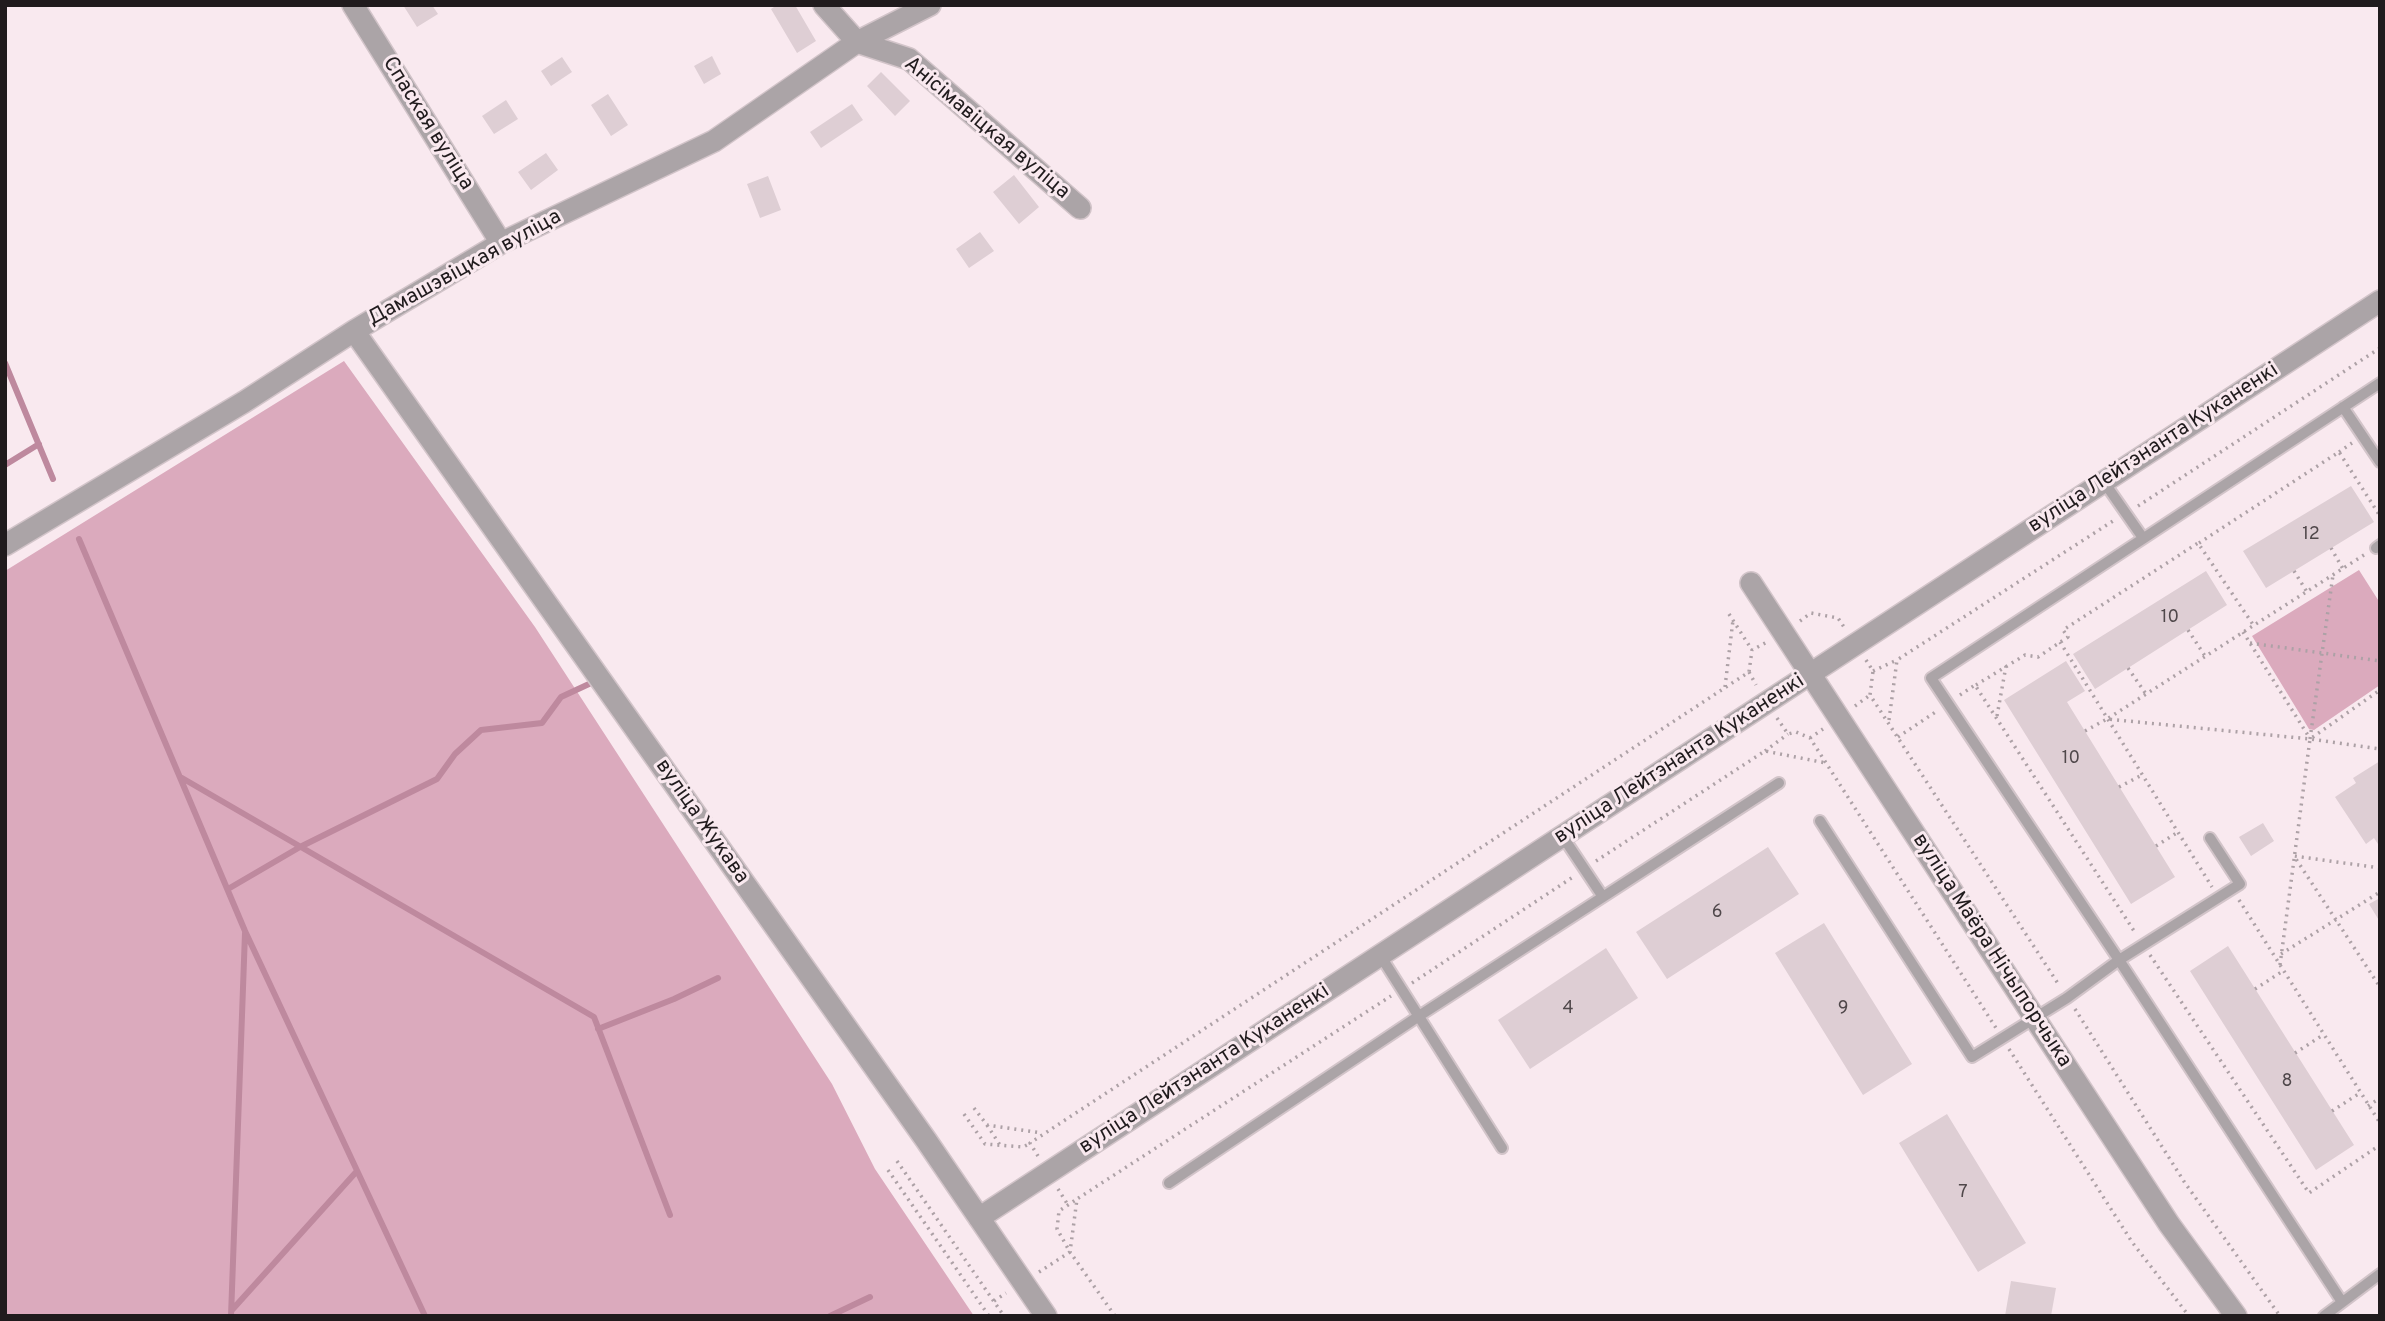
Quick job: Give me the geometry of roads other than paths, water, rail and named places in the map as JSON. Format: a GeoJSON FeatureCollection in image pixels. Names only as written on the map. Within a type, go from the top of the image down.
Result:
{"type":"FeatureCollection","features":[{"type":"Feature","properties":{"kind":"street","name":"Спаская вуліца"},"geometry":{"type":"LineString","coordinates":[[352,5],[502,243]]}},
{"type":"Feature","properties":{"kind":"street"},"geometry":{"type":"LineString","coordinates":[[824,5],[857,42]]}},
{"type":"Feature","properties":{"kind":"street","name":"Дамашэвіцкая вуліца"},"geometry":{"type":"LineString","coordinates":[[5,545],[502,243],[714,141],[857,42],[930,5]]}},
{"type":"Feature","properties":{"kind":"street","name":"Анісімавіцкая вуліца"},"geometry":{"type":"LineString","coordinates":[[857,42],[909,59],[1080,208]]}},
{"type":"Feature","properties":{"kind":"street","name":"вуліца Лейтэнанта Куканенкі"},"geometry":{"type":"LineString","coordinates":[[979,1218],[2380,301]]}},
{"type":"Feature","properties":{"kind":"street","name":"вуліца Жукава"},"geometry":{"type":"LineString","coordinates":[[354,331],[1046,1316]]}},
{"type":"Feature","properties":{"kind":"street","name":"вуліца Маёра Нічыпорчыка"},"geometry":{"type":"LineString","coordinates":[[1751,583],[2169,1224],[2236,1316]]}},
{"type":"Feature","properties":{"kind":"lane"},"geometry":{"type":"LineString","coordinates":[[2342,1303],[2119,960],[1931,678],[2380,383]]}},
{"type":"Feature","properties":{"kind":"lane"},"geometry":{"type":"LineString","coordinates":[[2343,407],[2380,462]]}},
{"type":"Feature","properties":{"kind":"lane"},"geometry":{"type":"LineString","coordinates":[[2104,482],[2143,538]]}},
{"type":"Feature","properties":{"kind":"lane"},"geometry":{"type":"LineString","coordinates":[[1169,1183],[1779,783]]}},
{"type":"Feature","properties":{"kind":"lane"},"geometry":{"type":"LineString","coordinates":[[1820,821],[1972,1057],[2240,884],[2210,838]]}},
{"type":"Feature","properties":{"kind":"lane"},"geometry":{"type":"LineString","coordinates":[[1563,837],[1603,897]]}},
{"type":"Feature","properties":{"kind":"lane"},"geometry":{"type":"LineString","coordinates":[[1380,955],[1503,1147]]}},
{"type":"Feature","properties":{"kind":"lane"},"geometry":{"type":"LineString","coordinates":[[2324,1316],[2380,1274]]}},
{"type":"Feature","properties":{"kind":"waterway"},"geometry":{"type":"LineString","coordinates":[[5,363],[53,479]]}},
{"type":"Feature","properties":{"kind":"waterway"},"geometry":{"type":"LineString","coordinates":[[5,465],[39,444]]}},
{"type":"Feature","properties":{"kind":"waterway"},"geometry":{"type":"LineString","coordinates":[[79,539],[245,931],[425,1316]]}},
{"type":"Feature","properties":{"kind":"waterway"},"geometry":{"type":"LineString","coordinates":[[228,889],[300,847],[437,779],[455,754],[481,730],[542,723],[561,697],[589,684]]}},
{"type":"Feature","properties":{"kind":"waterway"},"geometry":{"type":"LineString","coordinates":[[182,778],[594,1017],[670,1215]]}},
{"type":"Feature","properties":{"kind":"waterway"},"geometry":{"type":"LineString","coordinates":[[231,1316],[245,933]]}},
{"type":"Feature","properties":{"kind":"waterway"},"geometry":{"type":"LineString","coordinates":[[598,1029],[674,999],[718,978]]}},
{"type":"Feature","properties":{"kind":"waterway"},"geometry":{"type":"LineString","coordinates":[[232,1310],[357,1171]]}},
{"type":"Feature","properties":{"kind":"waterway"},"geometry":{"type":"LineString","coordinates":[[830,1316],[870,1297]]}}]}
